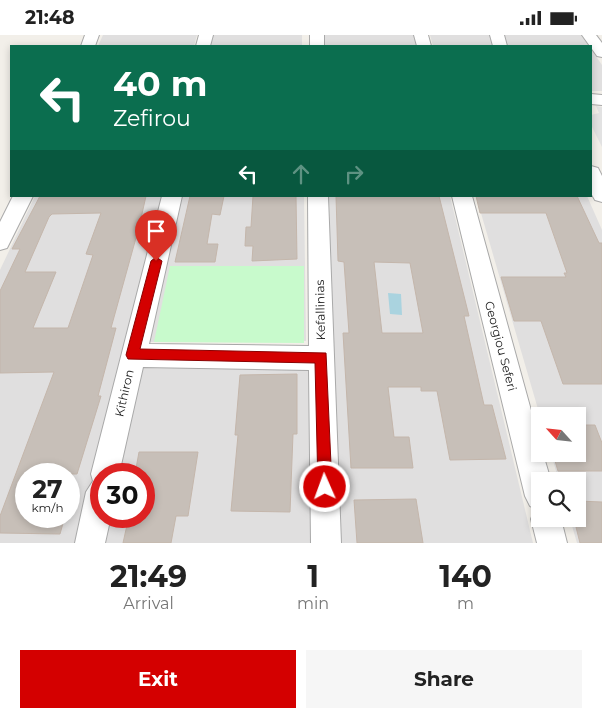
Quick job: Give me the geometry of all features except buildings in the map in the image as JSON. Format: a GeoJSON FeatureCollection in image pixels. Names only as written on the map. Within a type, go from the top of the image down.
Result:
{"type":"FeatureCollection","features":[{"type":"Feature","properties":{"kind":"street"},"geometry":{"type":"LineString","coordinates":[[590,35],[602,53]]}},
{"type":"Feature","properties":{"kind":"street"},"geometry":{"type":"LineString","coordinates":[[592,175],[602,195]]}},
{"type":"Feature","properties":{"kind":"street"},"geometry":{"type":"LineString","coordinates":[[2,235],[22,197]]}},
{"type":"Feature","properties":{"kind":"street","name":"Kithiron"},"geometry":{"type":"LineString","coordinates":[[108,463],[132,355],[172,197]]}},
{"type":"Feature","properties":{"kind":"street","name":"Kefallinias"},"geometry":{"type":"LineString","coordinates":[[318,197],[326,543]]}},
{"type":"Feature","properties":{"kind":"street","name":"Georgiou Seferi"},"geometry":{"type":"LineString","coordinates":[[462,197],[534,472]]}},
{"type":"Feature","properties":{"kind":"street"},"geometry":{"type":"LineString","coordinates":[[132,355],[321,358]]}},
{"type":"Feature","properties":{"kind":"street"},"geometry":{"type":"LineString","coordinates":[[548,527],[552,543]]}},
{"type":"Feature","properties":{"kind":"street"},"geometry":{"type":"LineString","coordinates":[[90,543],[93,528]]}},
{"type":"Feature","properties":{"kind":"shaded area"},"geometry":{"type":"Polygon","coordinates":[[[103,35],[197,35],[194,45],[98,45],[103,35]]]}},
{"type":"Feature","properties":{"kind":"shaded area"},"geometry":{"type":"Polygon","coordinates":[[[211,35],[302,35],[302,45],[209,45],[211,35]]]}},
{"type":"Feature","properties":{"kind":"shaded area"},"geometry":{"type":"Polygon","coordinates":[[[325,35],[414,35],[416,45],[325,45],[325,35]]]}},
{"type":"Feature","properties":{"kind":"shaded area"},"geometry":{"type":"Polygon","coordinates":[[[430,35],[491,35],[494,45],[433,45],[430,35]]]}},
{"type":"Feature","properties":{"kind":"shaded area"},"geometry":{"type":"Polygon","coordinates":[[[504,35],[581,35],[588,45],[507,45],[504,35]]]}},
{"type":"Feature","properties":{"kind":"shaded area"},"geometry":{"type":"Polygon","coordinates":[[[592,50],[602,65],[602,91],[592,91],[592,50]]]}},
{"type":"Feature","properties":{"kind":"shaded area"},"geometry":{"type":"Polygon","coordinates":[[[596,106],[602,107],[602,147],[592,127],[592,115],[599,113],[596,106]]]}},
{"type":"Feature","properties":{"kind":"shaded area"},"geometry":{"type":"Polygon","coordinates":[[[35,197],[168,197],[103,463],[90,463],[90,514],[83,543],[0,543],[0,270],[35,197]]]}},
{"type":"Feature","properties":{"kind":"shaded area"},"geometry":{"type":"Polygon","coordinates":[[[178,197],[304,197],[306,341],[149,342],[178,197]]]}},
{"type":"Feature","properties":{"kind":"shaded area"},"geometry":{"type":"Polygon","coordinates":[[[329,197],[450,197],[533,543],[337,543],[329,197]]]}},
{"type":"Feature","properties":{"kind":"shaded area"},"geometry":{"type":"Polygon","coordinates":[[[476,197],[587,197],[602,230],[602,543],[577,543],[572,527],[586,527],[586,472],[556,472],[554,463],[586,463],[586,407],[537,407],[476,197]]]}},
{"type":"Feature","properties":{"kind":"shaded area"},"geometry":{"type":"Polygon","coordinates":[[[143,364],[313,364],[317,543],[104,543],[107,528],[155,528],[155,463],[121,463],[143,364]]]}},
{"type":"Feature","properties":{"kind":"green space"},"geometry":{"type":"Polygon","coordinates":[[[170,266],[304,266],[304,343],[154,342],[170,266]]]}},
{"type":"Feature","properties":{"kind":"water"},"geometry":{"type":"Polygon","coordinates":[[[388,293],[401,294],[402,315],[390,314],[388,293]]]}},
{"type":"Feature","properties":{"kind":"route"},"geometry":{"type":"LineString","coordinates":[[156,261],[132,355],[321,358],[325,487]]}}]}
